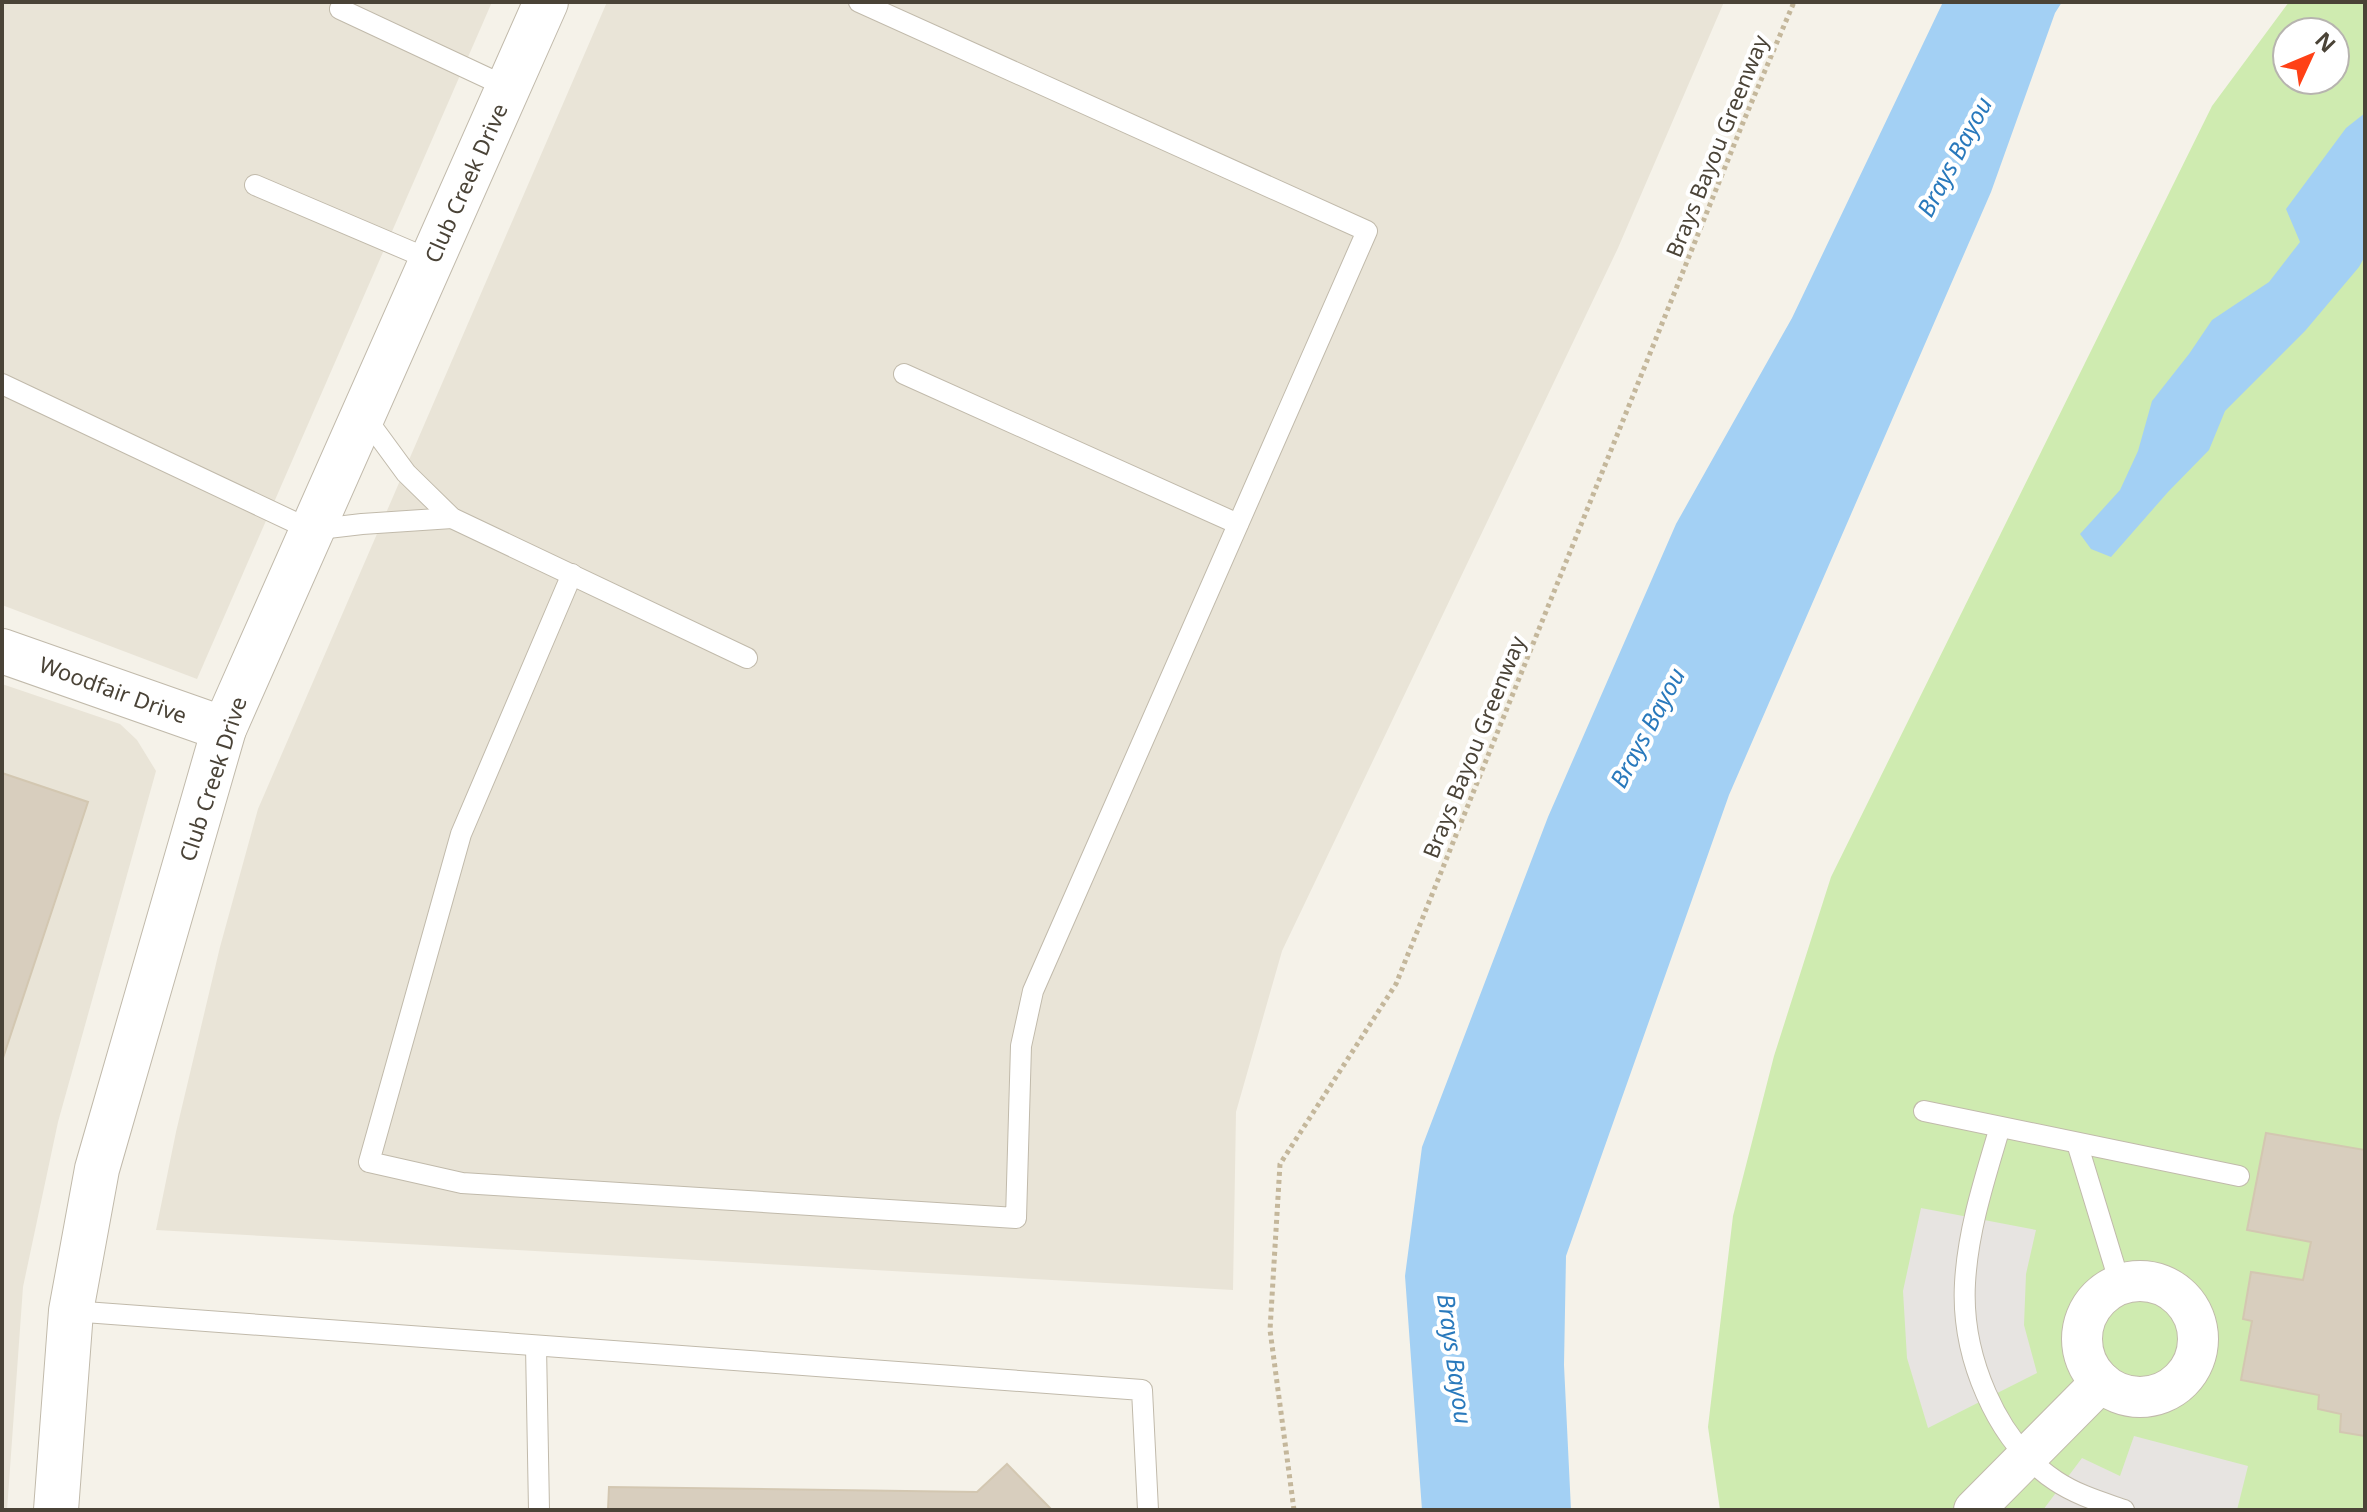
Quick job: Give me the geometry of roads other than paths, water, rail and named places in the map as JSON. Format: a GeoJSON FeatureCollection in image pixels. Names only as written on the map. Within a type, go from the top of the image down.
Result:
{"type":"FeatureCollection","features":[{"type":"Feature","properties":{"kind":"street","name":"Club Creek Drive"},"geometry":{"type":"LineString","coordinates":[[56,1510],[71,1311],[97,1169],[224,729],[546,2]]}},
{"type":"Feature","properties":{"kind":"street","name":"Woodfair Drive"},"geometry":{"type":"LineString","coordinates":[[2,651],[224,729]]}},
{"type":"Feature","properties":{"kind":"street"},"geometry":{"type":"LineString","coordinates":[[2150,1281],[2168,1286],[2182,1298],[2194,1315],[2199,1334],[2197,1354],[2189,1372],[2175,1386],[2157,1395],[2138,1397],[2118,1393],[2101,1382],[2089,1367],[2083,1350],[2082,1331],[2088,1313],[2098,1297],[2120,1284],[2150,1281]]}},
{"type":"Feature","properties":{"kind":"street"},"geometry":{"type":"LineString","coordinates":[[1974,1510],[2101,1382]]}},
{"type":"Feature","properties":{"kind":"lane"},"geometry":{"type":"LineString","coordinates":[[572,574],[461,834],[369,1162],[462,1183],[1016,1218],[1021,1046],[1033,991],[1367,231],[859,2]]}},
{"type":"Feature","properties":{"kind":"lane"},"geometry":{"type":"LineString","coordinates":[[340,9],[509,88]]}},
{"type":"Feature","properties":{"kind":"lane"},"geometry":{"type":"LineString","coordinates":[[255,185],[431,260]]}},
{"type":"Feature","properties":{"kind":"lane"},"geometry":{"type":"LineString","coordinates":[[904,374],[1238,524]]}},
{"type":"Feature","properties":{"kind":"lane"},"geometry":{"type":"LineString","coordinates":[[2,384],[311,530],[452,518]]}},
{"type":"Feature","properties":{"kind":"lane"},"geometry":{"type":"LineString","coordinates":[[362,413],[406,473],[452,518],[747,658]]}},
{"type":"Feature","properties":{"kind":"lane"},"geometry":{"type":"LineString","coordinates":[[1924,1111],[2239,1176]]}},
{"type":"Feature","properties":{"kind":"lane"},"geometry":{"type":"LineString","coordinates":[[2000,1127],[1974,1220],[1965,1285],[1972,1349],[1984,1388],[1997,1419],[2027,1456],[2055,1480],[2087,1498],[2124,1510]]}},
{"type":"Feature","properties":{"kind":"lane"},"geometry":{"type":"LineString","coordinates":[[2077,1143],[2120,1284]]}},
{"type":"Feature","properties":{"kind":"lane"},"geometry":{"type":"LineString","coordinates":[[71,1311],[1142,1390],[1148,1510]]}},
{"type":"Feature","properties":{"kind":"lane"},"geometry":{"type":"LineString","coordinates":[[536,1346],[539,1510]]}},
{"type":"Feature","properties":{"kind":"water","name":"Brays Bayou"},"geometry":{"type":"Polygon","coordinates":[[[1943,2],[2062,2],[2055,13],[1991,192],[1729,795],[1566,1256],[1564,1365],[1571,1510],[1422,1510],[1405,1276],[1422,1147],[1548,817],[1676,524],[1792,318],[1943,2]]]}},
{"type":"Feature","properties":{"kind":"water"},"geometry":{"type":"Polygon","coordinates":[[[2365,113],[2365,256],[2359,267],[2305,331],[2225,411],[2209,450],[2111,557],[2091,549],[2080,534],[2120,490],[2138,451],[2152,401],[2212,320],[2269,282],[2300,242],[2286,209],[2346,128],[2365,113]]]}}]}
